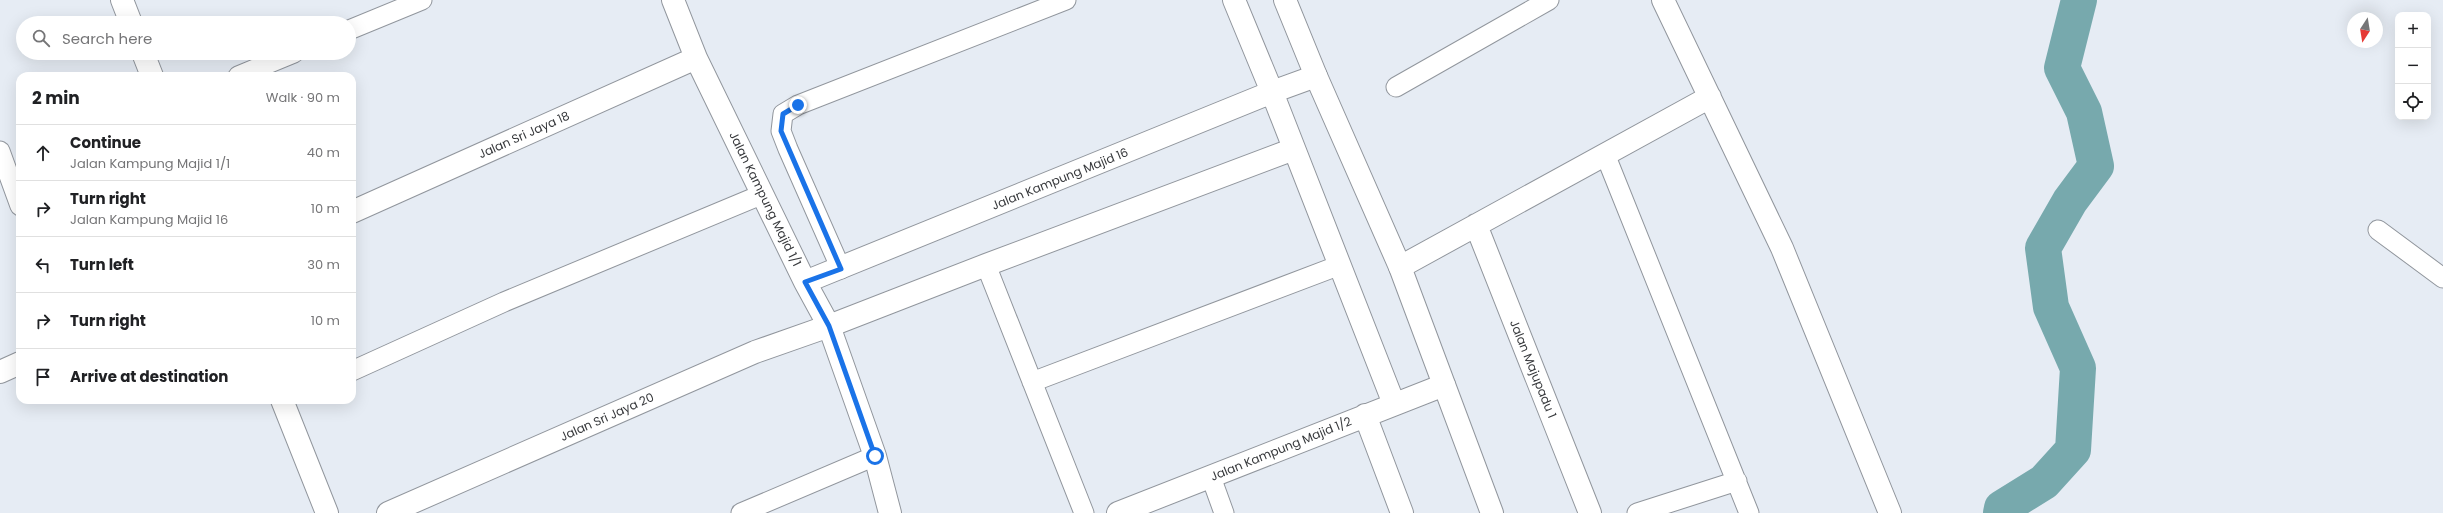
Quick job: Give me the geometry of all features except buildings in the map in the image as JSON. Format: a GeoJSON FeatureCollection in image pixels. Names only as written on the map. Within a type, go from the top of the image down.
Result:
{"type":"FeatureCollection","features":[{"type":"Feature","properties":{"kind":"street"},"geometry":{"type":"LineString","coordinates":[[122,0],[128,16]]}},
{"type":"Feature","properties":{"kind":"street","name":"Jalan Kampung Majid 1/1"},"geometry":{"type":"LineString","coordinates":[[672,0],[696,58],[805,282],[829,326],[875,456],[890,513]]}},
{"type":"Feature","properties":{"kind":"street"},"geometry":{"type":"LineString","coordinates":[[1234,0],[1272,92],[1394,404]]}},
{"type":"Feature","properties":{"kind":"street"},"geometry":{"type":"LineString","coordinates":[[1285,0],[1316,76],[1400,267],[1492,513]]}},
{"type":"Feature","properties":{"kind":"street"},"geometry":{"type":"LineString","coordinates":[[1663,0],[1782,248],[1890,513]]}},
{"type":"Feature","properties":{"kind":"street","name":"Jalan Sri Jaya 18"},"geometry":{"type":"LineString","coordinates":[[356,210],[696,58]]}},
{"type":"Feature","properties":{"kind":"street"},"geometry":{"type":"LineString","coordinates":[[146,60],[150,72]]}},
{"type":"Feature","properties":{"kind":"street","name":"Jalan Kampung Majid 16"},"geometry":{"type":"LineString","coordinates":[[805,282],[841,269],[1272,92],[1316,76]]}},
{"type":"Feature","properties":{"kind":"street"},"geometry":{"type":"LineString","coordinates":[[1400,267],[1710,97]]}},
{"type":"Feature","properties":{"kind":"street","name":"Jalan Sri Jaya 20"},"geometry":{"type":"LineString","coordinates":[[388,513],[754,352],[829,326],[1294,149]]}},
{"type":"Feature","properties":{"kind":"street","name":"Jalan Majupadu 1"},"geometry":{"type":"LineString","coordinates":[[1476,225],[1590,513]]}},
{"type":"Feature","properties":{"kind":"street"},"geometry":{"type":"LineString","coordinates":[[0,372],[16,365]]}},
{"type":"Feature","properties":{"kind":"street","name":"Jalan Kampung Majid 1/2"},"geometry":{"type":"LineString","coordinates":[[1118,513],[1444,385]]}},
{"type":"Feature","properties":{"kind":"street"},"geometry":{"type":"LineString","coordinates":[[285,404],[327,513]]}},
{"type":"Feature","properties":{"kind":"street"},"geometry":{"type":"LineString","coordinates":[[1365,415],[1402,513]]}},
{"type":"Feature","properties":{"kind":"lane"},"geometry":{"type":"LineString","coordinates":[[356,27],[422,0]]}},
{"type":"Feature","properties":{"kind":"lane"},"geometry":{"type":"LineString","coordinates":[[841,269],[785,143],[781,131],[783,114],[798,105],[1066,0]]}},
{"type":"Feature","properties":{"kind":"lane"},"geometry":{"type":"LineString","coordinates":[[1396,87],[1549,0]]}},
{"type":"Feature","properties":{"kind":"lane"},"geometry":{"type":"LineString","coordinates":[[248,72],[277,60]]}},
{"type":"Feature","properties":{"kind":"lane"},"geometry":{"type":"LineString","coordinates":[[0,151],[16,195]]}},
{"type":"Feature","properties":{"kind":"lane"},"geometry":{"type":"LineString","coordinates":[[1606,154],[1749,513]]}},
{"type":"Feature","properties":{"kind":"lane"},"geometry":{"type":"LineString","coordinates":[[356,369],[504,302],[763,194]]}},
{"type":"Feature","properties":{"kind":"lane"},"geometry":{"type":"LineString","coordinates":[[2378,230],[2443,278]]}},
{"type":"Feature","properties":{"kind":"lane"},"geometry":{"type":"LineString","coordinates":[[986,265],[1084,513]]}},
{"type":"Feature","properties":{"kind":"lane"},"geometry":{"type":"LineString","coordinates":[[1032,382],[1340,265]]}},
{"type":"Feature","properties":{"kind":"lane"},"geometry":{"type":"LineString","coordinates":[[741,513],[875,456]]}},
{"type":"Feature","properties":{"kind":"lane"},"geometry":{"type":"LineString","coordinates":[[1211,477],[1224,513]]}},
{"type":"Feature","properties":{"kind":"lane"},"geometry":{"type":"LineString","coordinates":[[1637,513],[1737,481]]}},
{"type":"Feature","properties":{"kind":"waterway"},"geometry":{"type":"LineString","coordinates":[[2001,513],[2002,508],[2044,482],[2073,450],[2078,368],[2051,307],[2043,248],[2070,201],[2096,166],[2084,112],[2062,68],[2079,0]]}},
{"type":"Feature","properties":{"kind":"route"},"geometry":{"type":"LineString","coordinates":[[798,105],[783,114],[781,131],[841,269],[805,282],[829,326],[875,456]]}}]}
